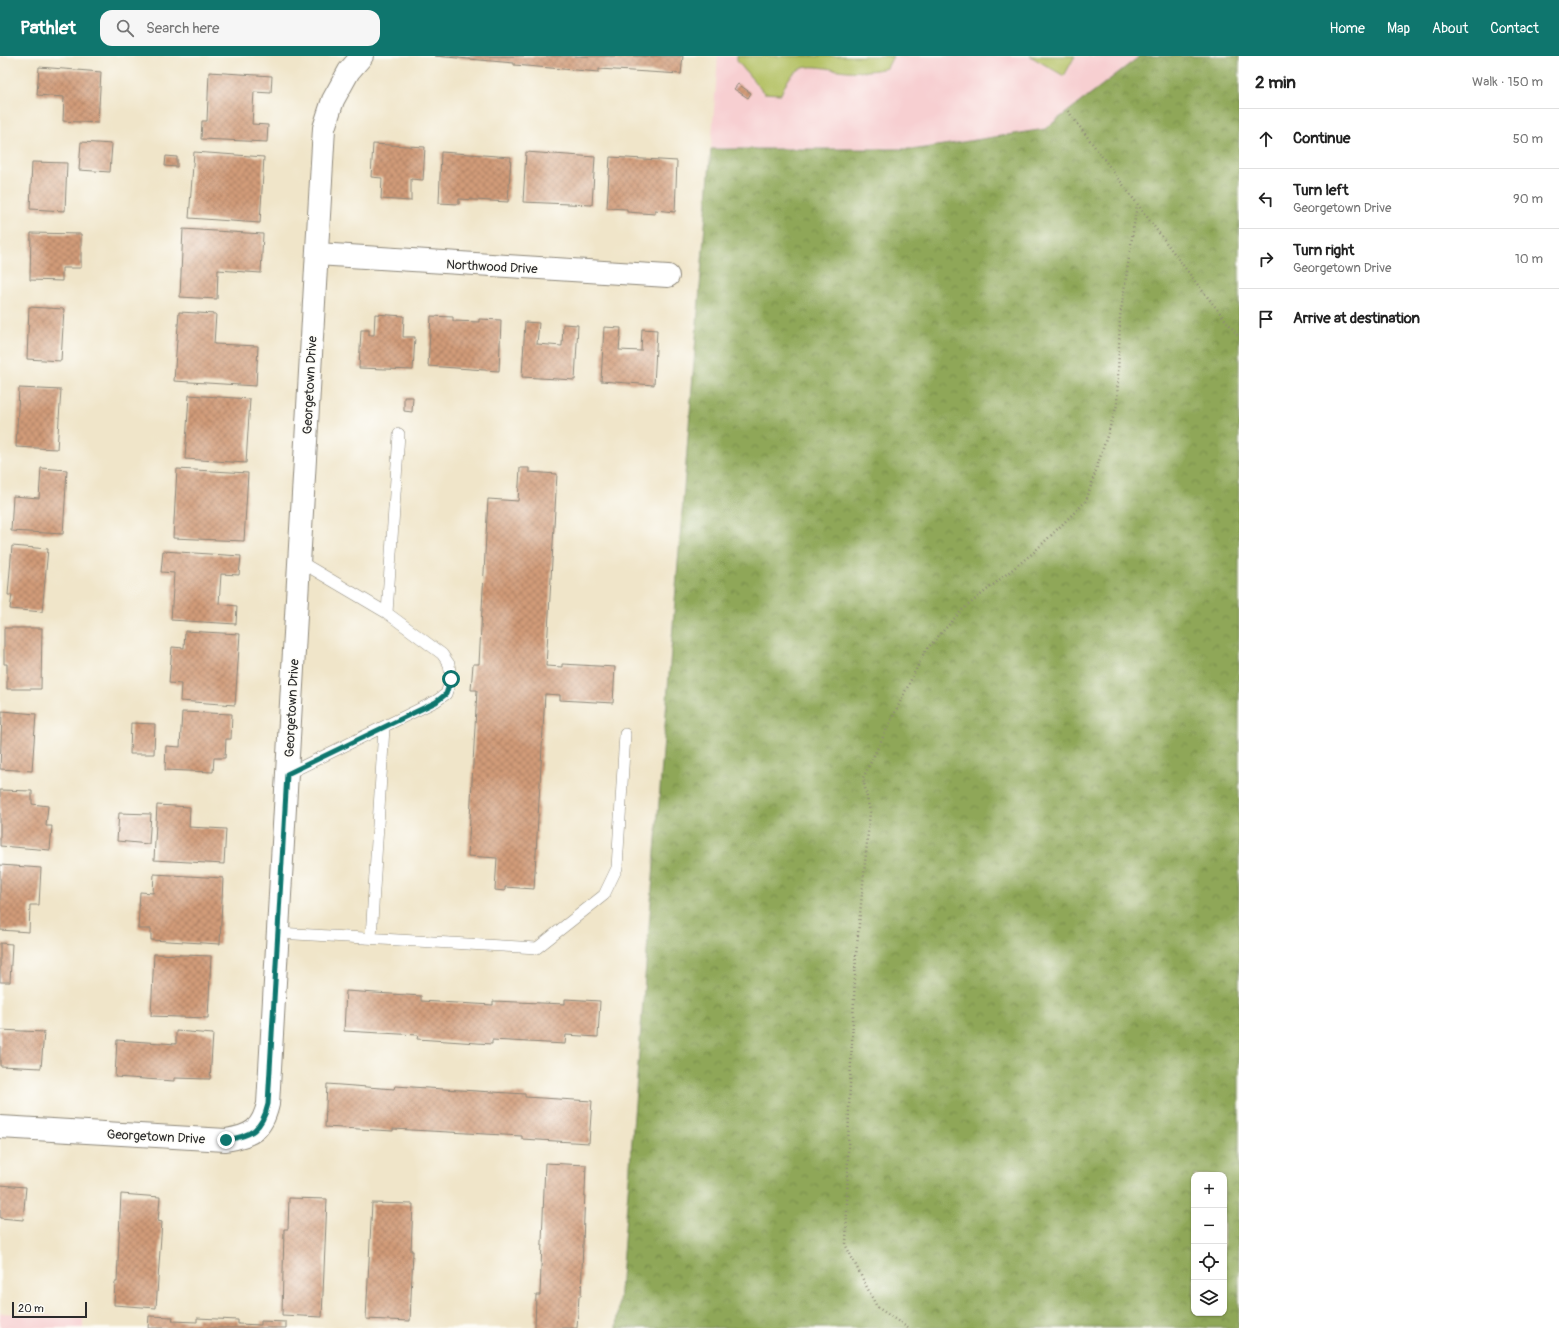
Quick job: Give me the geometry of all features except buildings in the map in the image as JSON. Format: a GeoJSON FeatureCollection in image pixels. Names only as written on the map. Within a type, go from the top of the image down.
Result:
{"type":"FeatureCollection","features":[{"type":"Feature","properties":{"kind":"street","name":"Georgetown Drive"},"geometry":{"type":"LineString","coordinates":[[0,1127],[226,1140],[244,1137],[258,1128],[265,1117],[268,1104],[324,128],[333,100],[349,71],[361,57]]}},
{"type":"Feature","properties":{"kind":"street","name":"Northwood Drive"},"geometry":{"type":"LineString","coordinates":[[317,254],[668,276]]}},
{"type":"Feature","properties":{"kind":"lane"},"geometry":{"type":"LineString","coordinates":[[387,613],[399,434]]}},
{"type":"Feature","properties":{"kind":"lane"},"geometry":{"type":"LineString","coordinates":[[287,774],[436,702],[446,694],[451,679],[449,664],[442,654],[387,613],[299,562]]}},
{"type":"Feature","properties":{"kind":"lane"},"geometry":{"type":"LineString","coordinates":[[371,938],[384,728]]}},
{"type":"Feature","properties":{"kind":"lane"},"geometry":{"type":"LineString","coordinates":[[278,933],[538,948],[604,895],[617,868],[625,734]]}},
{"type":"Feature","properties":{"kind":"path"},"geometry":{"type":"LineString","coordinates":[[1068,111],[1137,205],[1239,337]]}},
{"type":"Feature","properties":{"kind":"path"},"geometry":{"type":"LineString","coordinates":[[908,1328],[877,1307],[846,1246],[849,1106],[856,955],[870,812],[863,778],[925,651],[962,610],[1034,552],[1086,501],[1117,405],[1120,316],[1137,205]]}},
{"type":"Feature","properties":{"kind":"shaded area"},"geometry":{"type":"Polygon","coordinates":[[[718,56],[1140,56],[1045,129],[918,149],[711,149],[718,56]]]}},
{"type":"Feature","properties":{"kind":"shaded area"},"geometry":{"type":"Polygon","coordinates":[[[0,1313],[83,1318],[83,1328],[0,1328],[0,1313]]]}},
{"type":"Feature","properties":{"kind":"green space"},"geometry":{"type":"Polygon","coordinates":[[[737,56],[893,56],[887,68],[877,70],[847,71],[816,67],[800,69],[793,74],[781,94],[764,93],[737,61],[737,56]]]}},
{"type":"Feature","properties":{"kind":"green space"},"geometry":{"type":"Polygon","coordinates":[[[1030,56],[1075,56],[1064,76],[1030,56]]]}},
{"type":"Feature","properties":{"kind":"green space"},"geometry":{"type":"Polygon","coordinates":[[[1140,56],[1239,56],[1239,1328],[617,1328],[711,149],[918,149],[1045,129],[1140,56]]]}},
{"type":"Feature","properties":{"kind":"route"},"geometry":{"type":"LineString","coordinates":[[226,1140],[244,1137],[258,1128],[265,1117],[268,1104],[287,774],[436,702],[446,694],[451,679]]}}]}
